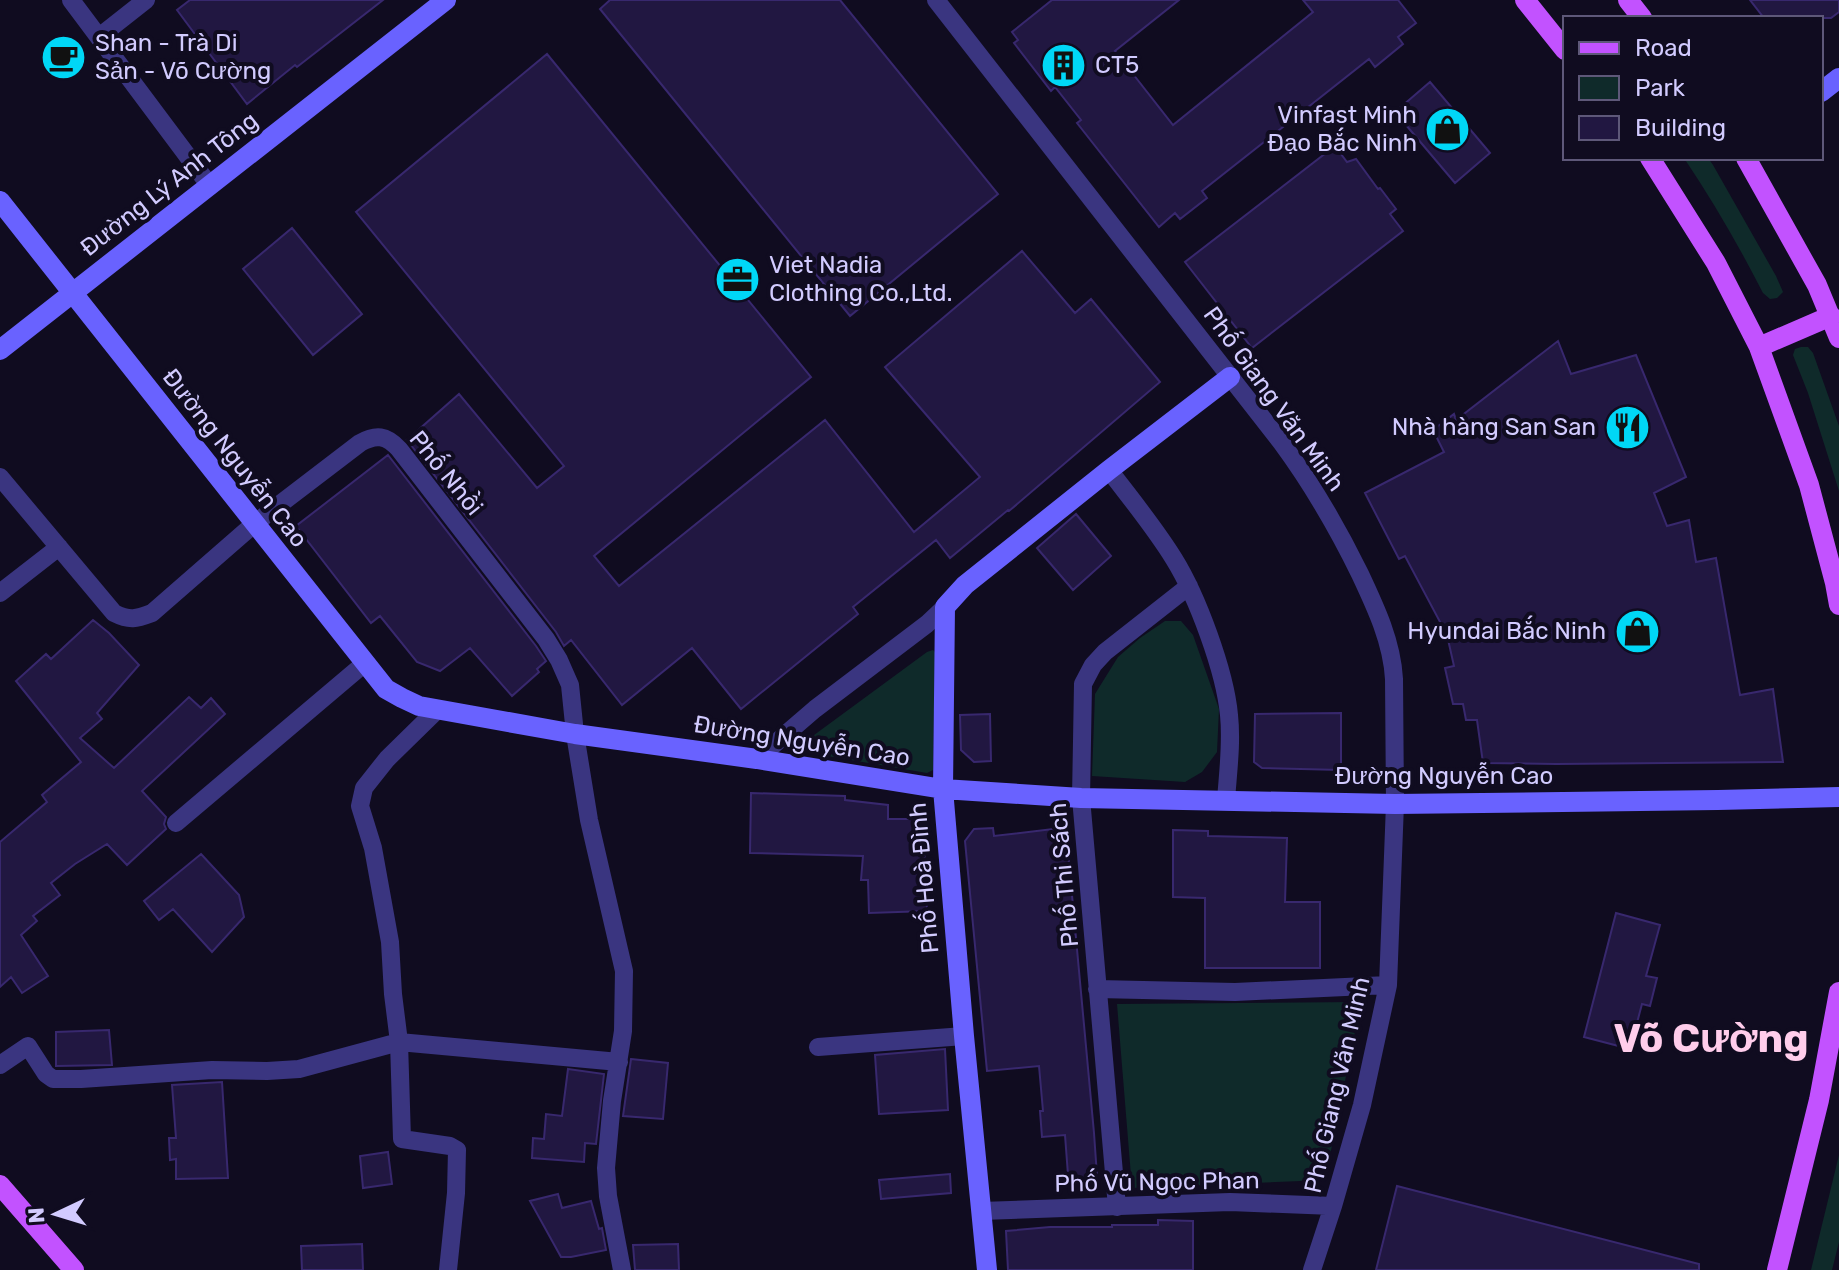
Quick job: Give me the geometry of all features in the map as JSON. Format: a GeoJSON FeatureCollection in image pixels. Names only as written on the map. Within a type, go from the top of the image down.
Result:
{"type":"FeatureCollection","features":[{"type":"Feature","properties":{"kind":"main road","name":"Đường Lý Anh Tông"},"geometry":{"type":"LineString","coordinates":[[0,350],[446,0]]}},
{"type":"Feature","properties":{"kind":"main road"},"geometry":{"type":"LineString","coordinates":[[1525,0],[1563,48]]}},
{"type":"Feature","properties":{"kind":"main road"},"geometry":{"type":"LineString","coordinates":[[1628,0],[1640,16]]}},
{"type":"Feature","properties":{"kind":"main road"},"geometry":{"type":"LineString","coordinates":[[1823,90],[1839,78]]}},
{"type":"Feature","properties":{"kind":"main road"},"geometry":{"type":"LineString","coordinates":[[1651,160],[1716,263],[1759,347],[1809,485],[1839,605]]}},
{"type":"Feature","properties":{"kind":"main road"},"geometry":{"type":"LineString","coordinates":[[1747,160],[1817,285],[1839,338]]}},
{"type":"Feature","properties":{"kind":"main road","name":"Đường Nguyễn Cao"},"geometry":{"type":"LineString","coordinates":[[0,201],[386,689],[419,706],[575,734],[943,789],[1081,798],[1395,804],[1839,797]]}},
{"type":"Feature","properties":{"kind":"main road"},"geometry":{"type":"LineString","coordinates":[[1759,347],[1831,316]]}},
{"type":"Feature","properties":{"kind":"main road"},"geometry":{"type":"LineString","coordinates":[[945,607],[965,585],[1230,377]]}},
{"type":"Feature","properties":{"kind":"main road","name":"Phố Hoà Đình"},"geometry":{"type":"LineString","coordinates":[[945,607],[943,789],[987,1270]]}},
{"type":"Feature","properties":{"kind":"main road"},"geometry":{"type":"LineString","coordinates":[[1777,1270],[1819,1100],[1839,992]]}},
{"type":"Feature","properties":{"kind":"main road"},"geometry":{"type":"LineString","coordinates":[[0,1185],[74,1270]]}},
{"type":"Feature","properties":{"kind":"street"},"geometry":{"type":"LineString","coordinates":[[71,0],[210,186]]}},
{"type":"Feature","properties":{"kind":"street"},"geometry":{"type":"LineString","coordinates":[[99,37],[146,0]]}},
{"type":"Feature","properties":{"kind":"street","name":"Phố Giang Văn Minh"},"geometry":{"type":"LineString","coordinates":[[936,0],[1308,479],[1353,561],[1382,624],[1393,662],[1395,804],[1388,985],[1362,1105],[1312,1270]]}},
{"type":"Feature","properties":{"kind":"street","name":"Phố Nhồi"},"geometry":{"type":"LineString","coordinates":[[0,477],[114,613],[136,619],[152,613],[254,524],[360,443],[374,436],[392,442],[546,639],[570,685],[589,820],[624,971],[623,1031],[606,1168],[622,1270]]}},
{"type":"Feature","properties":{"kind":"street"},"geometry":{"type":"LineString","coordinates":[[1109,470],[1173,556],[1189,586],[1213,650],[1230,716],[1226,800]]}},
{"type":"Feature","properties":{"kind":"street"},"geometry":{"type":"LineString","coordinates":[[0,593],[59,547]]}},
{"type":"Feature","properties":{"kind":"street","name":"Phố Thi Sách"},"geometry":{"type":"LineString","coordinates":[[1117,1207],[1081,798],[1083,684],[1093,665],[1105,652],[1189,586]]}},
{"type":"Feature","properties":{"kind":"street"},"geometry":{"type":"LineString","coordinates":[[757,759],[815,709],[945,607]]}},
{"type":"Feature","properties":{"kind":"street"},"geometry":{"type":"LineString","coordinates":[[176,823],[365,663]]}},
{"type":"Feature","properties":{"kind":"street"},"geometry":{"type":"LineString","coordinates":[[438,709],[387,759],[364,788],[360,806],[373,848],[388,931],[399,1042],[402,1139],[450,1146],[457,1150],[448,1270]]}},
{"type":"Feature","properties":{"kind":"street"},"geometry":{"type":"LineString","coordinates":[[1097,989],[1235,992],[1388,985]]}},
{"type":"Feature","properties":{"kind":"street"},"geometry":{"type":"LineString","coordinates":[[818,1047],[964,1036]]}},
{"type":"Feature","properties":{"kind":"street"},"geometry":{"type":"LineString","coordinates":[[0,1065],[28,1046],[46,1074],[53,1079],[212,1070],[267,1071],[299,1069],[399,1042],[619,1062]]}},
{"type":"Feature","properties":{"kind":"street","name":"Phố Vũ Ngọc Phan"},"geometry":{"type":"LineString","coordinates":[[981,1211],[1230,1202],[1333,1206]]}},
{"type":"Feature","properties":{"kind":"green space"},"geometry":{"type":"Polygon","coordinates":[[[1685,160],[1709,160],[1713,165],[1776,276],[1783,292],[1777,298],[1770,299],[1763,293],[1685,160]]]}},
{"type":"Feature","properties":{"kind":"green space"},"geometry":{"type":"Polygon","coordinates":[[[1808,347],[1813,353],[1839,426],[1839,491],[1793,355],[1795,349],[1808,347]]]}},
{"type":"Feature","properties":{"kind":"green space"},"geometry":{"type":"Polygon","coordinates":[[[1165,621],[1181,621],[1193,635],[1219,709],[1217,752],[1202,772],[1185,782],[1092,776],[1095,694],[1118,657],[1165,621]]]}},
{"type":"Feature","properties":{"kind":"green space"},"geometry":{"type":"Polygon","coordinates":[[[933,650],[933,770],[927,773],[810,753],[805,744],[810,738],[933,650]]]}},
{"type":"Feature","properties":{"kind":"green space"},"geometry":{"type":"Polygon","coordinates":[[[1361,1002],[1325,1180],[1132,1188],[1117,1004],[1361,1002]]]}},
{"type":"Feature","properties":{"kind":"green space"},"geometry":{"type":"Polygon","coordinates":[[[1839,1155],[1839,1242],[1832,1270],[1811,1270],[1839,1155]]]}},
{"type":"Feature","properties":{"kind":"building"},"geometry":{"type":"Polygon","coordinates":[[[190,0],[383,0],[247,104],[177,10],[190,0]]]}},
{"type":"Feature","properties":{"kind":"building"},"geometry":{"type":"Polygon","coordinates":[[[610,0],[840,0],[998,194],[850,316],[600,9],[610,0]]]}},
{"type":"Feature","properties":{"kind":"building"},"geometry":{"type":"Polygon","coordinates":[[[1052,0],[1179,0],[1115,51],[1173,125],[1313,12],[1303,0],[1398,0],[1416,23],[1398,37],[1403,44],[1375,67],[1369,59],[1202,191],[1207,198],[1180,219],[1175,213],[1159,227],[1077,123],[1081,120],[1055,87],[1051,91],[1014,43],[1018,40],[1012,32],[1052,0]]]}},
{"type":"Feature","properties":{"kind":"building"},"geometry":{"type":"Polygon","coordinates":[[[1750,0],[1839,0],[1839,12],[1831,18],[1762,16],[1750,0]]]}},
{"type":"Feature","properties":{"kind":"building"},"geometry":{"type":"Polygon","coordinates":[[[547,54],[811,377],[594,556],[619,586],[825,420],[914,532],[980,477],[885,367],[1022,251],[1075,313],[1091,299],[1160,382],[950,558],[936,540],[853,607],[858,614],[741,709],[692,648],[622,705],[571,640],[564,646],[407,440],[459,394],[537,488],[564,466],[356,212],[547,54]]]}},
{"type":"Feature","properties":{"kind":"building"},"geometry":{"type":"Polygon","coordinates":[[[1430,82],[1490,153],[1455,183],[1395,112],[1430,82]]]}},
{"type":"Feature","properties":{"kind":"building"},"geometry":{"type":"Polygon","coordinates":[[[1335,146],[1347,162],[1356,159],[1380,188],[1396,209],[1390,214],[1403,231],[1252,348],[1185,262],[1335,146]]]}},
{"type":"Feature","properties":{"kind":"building"},"geometry":{"type":"Polygon","coordinates":[[[292,228],[362,314],[313,355],[243,269],[292,228]]]}},
{"type":"Feature","properties":{"kind":"building"},"geometry":{"type":"Polygon","coordinates":[[[1558,341],[1571,374],[1636,355],[1686,477],[1654,493],[1667,526],[1689,520],[1696,562],[1716,558],[1740,695],[1773,689],[1783,762],[1483,763],[1477,720],[1466,720],[1463,704],[1453,704],[1445,668],[1454,666],[1447,635],[1405,556],[1399,559],[1365,493],[1444,452],[1433,430],[1454,414],[1456,420],[1558,341]]]}},
{"type":"Feature","properties":{"kind":"building"},"geometry":{"type":"Polygon","coordinates":[[[388,455],[546,661],[537,669],[539,672],[512,696],[470,648],[440,671],[417,662],[380,616],[371,623],[296,526],[388,455]]]}},
{"type":"Feature","properties":{"kind":"building"},"geometry":{"type":"Polygon","coordinates":[[[1076,514],[1111,556],[1073,590],[1037,548],[1076,514]]]}},
{"type":"Feature","properties":{"kind":"building"},"geometry":{"type":"Polygon","coordinates":[[[93,620],[139,665],[97,713],[102,719],[80,738],[114,768],[189,697],[201,708],[211,698],[225,714],[142,791],[166,817],[166,829],[127,865],[107,844],[51,883],[60,895],[33,916],[37,921],[21,935],[48,976],[22,993],[11,977],[0,987],[0,842],[47,802],[42,795],[81,762],[16,681],[46,654],[51,659],[93,620]]]}},
{"type":"Feature","properties":{"kind":"building"},"geometry":{"type":"Polygon","coordinates":[[[1341,713],[1341,770],[1262,768],[1254,762],[1255,714],[1341,713]]]}},
{"type":"Feature","properties":{"kind":"building"},"geometry":{"type":"Polygon","coordinates":[[[990,714],[991,761],[974,762],[961,750],[960,715],[990,714]]]}},
{"type":"Feature","properties":{"kind":"building"},"geometry":{"type":"Polygon","coordinates":[[[751,793],[845,796],[845,800],[888,805],[888,819],[923,819],[927,911],[869,913],[868,880],[861,880],[863,856],[750,853],[751,793]]]}},
{"type":"Feature","properties":{"kind":"building"},"geometry":{"type":"Polygon","coordinates":[[[993,828],[994,836],[1053,829],[1067,841],[1097,1176],[1091,1187],[1069,1188],[1065,1135],[1042,1137],[1039,1066],[987,1071],[965,841],[974,829],[993,828]]]}},
{"type":"Feature","properties":{"kind":"building"},"geometry":{"type":"Polygon","coordinates":[[[1173,830],[1208,831],[1208,836],[1287,838],[1285,902],[1320,902],[1320,968],[1205,968],[1205,898],[1173,897],[1173,830]]]}},
{"type":"Feature","properties":{"kind":"building"},"geometry":{"type":"Polygon","coordinates":[[[201,854],[239,895],[244,917],[212,952],[173,909],[159,920],[144,901],[201,854]]]}},
{"type":"Feature","properties":{"kind":"building"},"geometry":{"type":"Polygon","coordinates":[[[1616,913],[1660,925],[1646,976],[1657,978],[1650,1006],[1642,1004],[1630,1049],[1584,1037],[1616,913]]]}},
{"type":"Feature","properties":{"kind":"building"},"geometry":{"type":"Polygon","coordinates":[[[109,1030],[112,1065],[56,1066],[56,1032],[109,1030]]]}},
{"type":"Feature","properties":{"kind":"building"},"geometry":{"type":"Polygon","coordinates":[[[945,1049],[948,1110],[879,1114],[875,1055],[945,1049]]]}},
{"type":"Feature","properties":{"kind":"building"},"geometry":{"type":"Polygon","coordinates":[[[631,1059],[668,1063],[663,1119],[623,1116],[631,1059]]]}},
{"type":"Feature","properties":{"kind":"building"},"geometry":{"type":"Polygon","coordinates":[[[568,1069],[604,1074],[596,1144],[585,1143],[584,1162],[532,1158],[533,1138],[544,1139],[546,1114],[562,1116],[568,1069]]]}},
{"type":"Feature","properties":{"kind":"building"},"geometry":{"type":"Polygon","coordinates":[[[222,1082],[228,1178],[176,1179],[176,1159],[170,1160],[169,1138],[176,1138],[172,1085],[222,1082]]]}},
{"type":"Feature","properties":{"kind":"building"},"geometry":{"type":"Polygon","coordinates":[[[388,1152],[392,1184],[363,1188],[360,1156],[388,1152]]]}},
{"type":"Feature","properties":{"kind":"building"},"geometry":{"type":"Polygon","coordinates":[[[950,1174],[951,1193],[881,1199],[879,1180],[950,1174]]]}},
{"type":"Feature","properties":{"kind":"building"},"geometry":{"type":"Polygon","coordinates":[[[1397,1186],[1699,1264],[1699,1270],[1376,1270],[1397,1186]]]}},
{"type":"Feature","properties":{"kind":"building"},"geometry":{"type":"Polygon","coordinates":[[[558,1194],[562,1208],[591,1201],[599,1229],[602,1228],[606,1250],[561,1257],[530,1201],[558,1194]]]}},
{"type":"Feature","properties":{"kind":"building"},"geometry":{"type":"Polygon","coordinates":[[[1158,1220],[1193,1221],[1193,1270],[1008,1270],[1006,1231],[1158,1225],[1158,1220]]]}},
{"type":"Feature","properties":{"kind":"building"},"geometry":{"type":"Polygon","coordinates":[[[362,1244],[363,1270],[302,1270],[301,1246],[362,1244]]]}},
{"type":"Feature","properties":{"kind":"building"},"geometry":{"type":"Polygon","coordinates":[[[678,1244],[679,1270],[635,1270],[633,1245],[678,1244]]]}},
{"type":"Feature","properties":{"kind":"place","name":"Shan - Trà Di Sản - Võ Cường"},"geometry":{"type":"Point","coordinates":[64,57]}},
{"type":"Feature","properties":{"kind":"place","name":"CT5"},"geometry":{"type":"Point","coordinates":[1064,65]}},
{"type":"Feature","properties":{"kind":"place","name":"Vinfast Minh Đạo Bắc Ninh"},"geometry":{"type":"Point","coordinates":[1448,129]}},
{"type":"Feature","properties":{"kind":"place","name":"Viet Nadia Clothing Co.,Ltd."},"geometry":{"type":"Point","coordinates":[738,279]}},
{"type":"Feature","properties":{"kind":"place","name":"Nhà hàng San San"},"geometry":{"type":"Point","coordinates":[1627,427]}},
{"type":"Feature","properties":{"kind":"place","name":"Hyundai Bắc Ninh"},"geometry":{"type":"Point","coordinates":[1637,631]}},
{"type":"Feature","properties":{"kind":"district","name":"Võ Cường"},"geometry":{"type":"Point","coordinates":[1711,1038]}}]}
